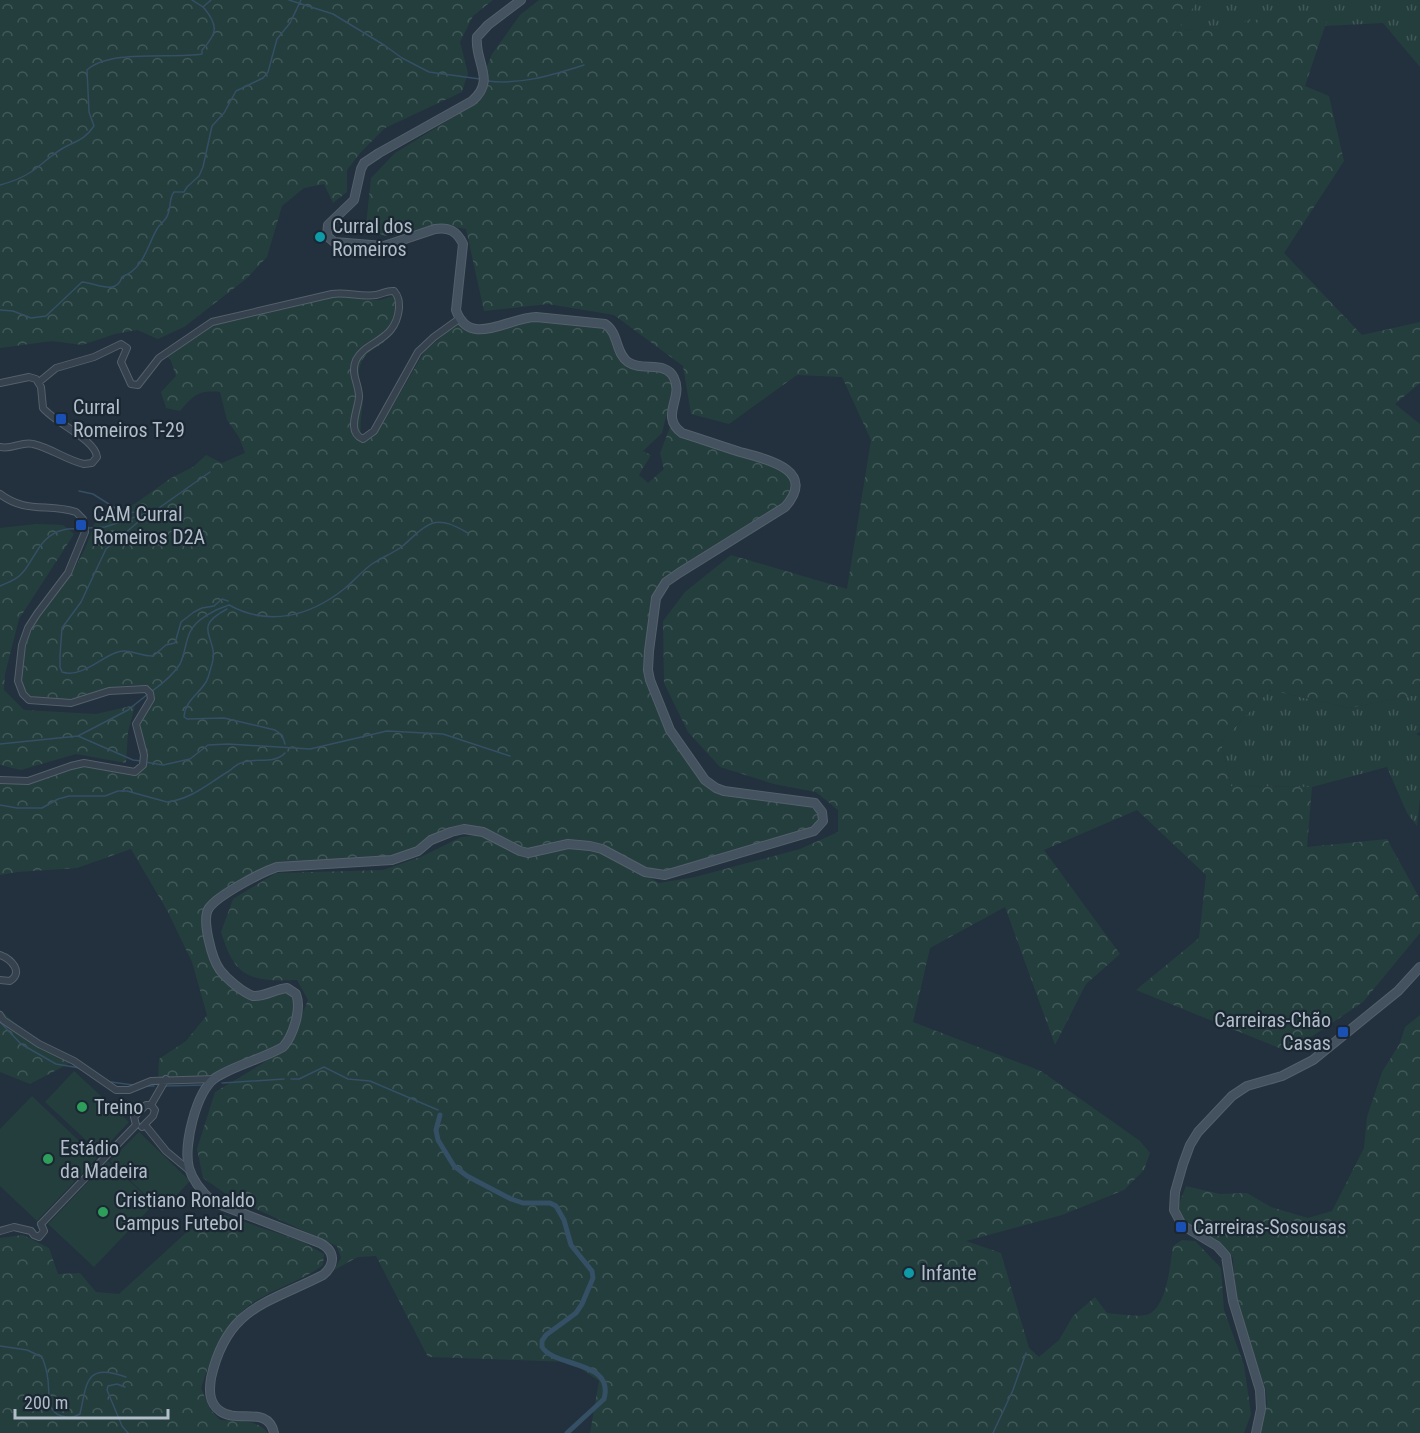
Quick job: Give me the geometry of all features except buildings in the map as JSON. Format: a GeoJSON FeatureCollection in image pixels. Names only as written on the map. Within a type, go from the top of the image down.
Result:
{"type":"FeatureCollection","features":[{"type":"Feature","properties":{"kind":"main road"},"geometry":{"type":"LineString","coordinates":[[274,1433],[272,1425],[262,1417],[230,1416],[214,1406],[209,1394],[215,1362],[227,1335],[236,1323],[261,1305],[323,1275],[332,1265],[332,1255],[330,1250],[320,1243],[213,1202],[201,1190],[190,1171],[187,1155],[196,1108],[202,1093],[215,1079],[283,1047],[293,1030],[298,1005],[296,994],[287,987],[253,996],[218,968],[205,916],[210,906],[266,871],[277,867],[392,860],[418,851],[431,840],[464,829],[483,832],[519,851],[528,853],[568,844],[590,846],[602,849],[645,872],[665,874],[814,831],[823,821],[822,812],[815,803],[724,791],[710,785],[670,730],[652,689],[648,670],[654,605],[660,589],[679,573],[785,507],[795,494],[796,484],[788,469],[775,462],[682,433],[676,428],[671,418],[677,390],[674,376],[666,369],[627,362],[608,325],[527,317],[485,330],[477,330],[459,319],[456,310],[463,244],[460,237],[451,230],[435,229],[384,246],[334,242],[327,236],[327,228],[331,221],[354,200],[364,163],[477,97],[485,81],[477,48],[477,37],[488,25],[521,0]]}},
{"type":"Feature","properties":{"kind":"main road"},"geometry":{"type":"LineString","coordinates":[[1256,1433],[1261,1408],[1260,1390],[1233,1302],[1226,1256],[1217,1246],[1182,1225],[1174,1210],[1175,1192],[1183,1164],[1198,1132],[1232,1096],[1247,1086],[1282,1076],[1313,1060],[1398,991],[1420,967]]}},
{"type":"Feature","properties":{"kind":"street"},"geometry":{"type":"LineString","coordinates":[[39,382],[56,368],[94,357],[121,344],[127,348],[121,362],[131,384],[138,385],[162,356],[198,330],[222,318],[342,292],[368,296],[380,295],[390,290],[394,291],[399,298],[397,320],[381,340],[361,353],[354,368],[359,397],[355,430],[363,439],[374,431],[418,352],[459,319]]}},
{"type":"Feature","properties":{"kind":"street"},"geometry":{"type":"LineString","coordinates":[[0,383],[29,377],[39,382],[43,408],[89,443],[96,452],[96,459],[92,463],[84,464],[35,444],[0,447]]}},
{"type":"Feature","properties":{"kind":"street"},"geometry":{"type":"LineString","coordinates":[[0,494],[13,503],[26,507],[76,512],[85,527],[68,573],[37,614],[25,635],[19,687],[29,700],[58,703],[84,700],[118,690],[148,692],[149,704],[136,724],[144,755],[143,765],[135,772],[84,763],[70,765],[28,781],[0,780]]}},
{"type":"Feature","properties":{"kind":"street"},"geometry":{"type":"LineString","coordinates":[[0,955],[15,964],[16,974],[12,980],[7,982],[0,980]]}},
{"type":"Feature","properties":{"kind":"street"},"geometry":{"type":"LineString","coordinates":[[0,1015],[3,1020],[39,1044],[74,1061],[116,1090],[129,1089],[151,1081],[166,1079],[215,1079]]}},
{"type":"Feature","properties":{"kind":"street"},"geometry":{"type":"LineString","coordinates":[[136,1125],[134,1117],[144,1107],[151,1105],[166,1079]]}},
{"type":"Feature","properties":{"kind":"street"},"geometry":{"type":"LineString","coordinates":[[136,1125],[139,1127],[145,1125],[155,1112],[151,1105]]}},
{"type":"Feature","properties":{"kind":"street"},"geometry":{"type":"LineString","coordinates":[[31,1231],[34,1224],[41,1224],[136,1125]]}},
{"type":"Feature","properties":{"kind":"street"},"geometry":{"type":"LineString","coordinates":[[145,1125],[166,1151],[190,1171]]}},
{"type":"Feature","properties":{"kind":"street"},"geometry":{"type":"LineString","coordinates":[[0,1231],[14,1227],[41,1236],[44,1231],[41,1224]]}},
{"type":"Feature","properties":{"kind":"green space"},"geometry":{"type":"Polygon","coordinates":[[[0,0],[493,0],[473,16],[460,42],[468,73],[462,92],[385,128],[347,170],[347,192],[333,203],[324,184],[304,188],[282,206],[267,257],[246,279],[184,327],[158,339],[137,330],[115,334],[82,345],[52,341],[0,348],[0,0]]]}},
{"type":"Feature","properties":{"kind":"green space"},"geometry":{"type":"Polygon","coordinates":[[[539,0],[1198,0],[1176,32],[1331,8],[1305,86],[1329,96],[1344,161],[1284,253],[1362,335],[1420,322],[1420,383],[1395,404],[1420,424],[1420,694],[1349,708],[1270,690],[1221,742],[1231,786],[1312,787],[1307,847],[1387,839],[1420,899],[1420,933],[1363,1002],[1289,1052],[1136,990],[1199,938],[1206,875],[1137,810],[1044,850],[1120,954],[1086,984],[1055,1045],[1005,907],[930,948],[913,1022],[1041,1071],[1140,1141],[1150,1153],[1144,1170],[1124,1190],[1062,1215],[966,1241],[1001,1253],[1029,1348],[1039,1357],[1059,1340],[1073,1316],[1095,1297],[1107,1313],[1141,1316],[1153,1311],[1163,1296],[1173,1246],[1182,1240],[1195,1241],[1221,1268],[1224,1310],[1244,1365],[1251,1414],[1244,1433],[590,1433],[599,1381],[571,1362],[428,1357],[376,1256],[358,1257],[334,1270],[341,1258],[337,1246],[232,1198],[203,1178],[197,1149],[215,1092],[291,1043],[308,1000],[297,980],[261,979],[244,973],[232,959],[221,932],[233,899],[276,873],[383,870],[423,856],[461,837],[487,834],[464,829],[404,857],[266,871],[227,894],[205,916],[215,960],[249,995],[279,988],[296,994],[293,1031],[275,1052],[215,1079],[158,1081],[159,1059],[186,1041],[207,1015],[192,962],[168,912],[131,849],[77,868],[0,875],[0,780],[28,781],[84,763],[135,772],[143,765],[136,724],[149,704],[147,687],[136,685],[115,687],[63,700],[30,696],[21,685],[26,648],[37,620],[75,568],[94,524],[136,503],[171,478],[193,467],[206,455],[222,463],[245,453],[239,437],[227,420],[220,392],[201,393],[180,411],[166,408],[161,392],[176,376],[171,361],[166,355],[216,321],[336,293],[372,300],[396,295],[402,299],[402,316],[394,331],[367,354],[360,366],[359,375],[363,397],[361,435],[369,438],[378,431],[424,352],[466,316],[470,328],[477,330],[527,317],[605,324],[622,356],[642,367],[658,368],[674,376],[674,403],[666,417],[662,433],[643,451],[651,455],[639,475],[648,483],[664,469],[660,453],[672,422],[682,433],[783,466],[796,484],[785,507],[679,573],[656,598],[649,651],[653,689],[670,730],[716,788],[808,802],[822,812],[814,831],[658,874],[601,849],[659,883],[695,877],[800,849],[838,832],[838,810],[816,792],[774,784],[720,767],[688,732],[664,683],[663,621],[685,592],[731,555],[847,589],[871,440],[842,377],[797,375],[729,424],[691,414],[683,366],[614,315],[548,304],[484,311],[466,229],[442,225],[384,236],[366,226],[371,178],[395,153],[471,106],[492,54],[520,15],[539,0]]]}},
{"type":"Feature","properties":{"kind":"green space"},"geometry":{"type":"Polygon","coordinates":[[[1198,0],[1420,0],[1420,67],[1383,23],[1325,26],[1330,9],[1176,32],[1198,0]]]}},
{"type":"Feature","properties":{"kind":"green space"},"geometry":{"type":"Polygon","coordinates":[[[36,524],[63,525],[74,534],[19,619],[5,674],[4,690],[24,710],[96,714],[135,705],[128,732],[126,763],[76,754],[21,770],[0,765],[0,528],[36,524]]]}},
{"type":"Feature","properties":{"kind":"green space"},"geometry":{"type":"Polygon","coordinates":[[[1270,690],[1349,708],[1420,694],[1420,732],[1416,734],[1420,736],[1420,798],[1417,826],[1407,813],[1387,767],[1312,787],[1231,786],[1221,742],[1270,690]]]}},
{"type":"Feature","properties":{"kind":"green space"},"geometry":{"type":"Polygon","coordinates":[[[0,1010],[39,1044],[74,1061],[30,1084],[0,1072],[0,1010]]]}},
{"type":"Feature","properties":{"kind":"green space"},"geometry":{"type":"Polygon","coordinates":[[[1420,1015],[1420,1433],[1259,1433],[1267,1404],[1266,1391],[1235,1294],[1233,1258],[1229,1251],[1184,1223],[1177,1210],[1186,1186],[1220,1194],[1247,1193],[1271,1207],[1308,1218],[1332,1211],[1364,1148],[1367,1117],[1382,1072],[1400,1043],[1405,1027],[1420,1015]]]}},
{"type":"Feature","properties":{"kind":"green space","name":"Treino"},"geometry":{"type":"Polygon","coordinates":[[[74,1071],[129,1122],[100,1153],[45,1102],[74,1071]]]}},
{"type":"Feature","properties":{"kind":"green space","name":"Estádio da Madeira"},"geometry":{"type":"Polygon","coordinates":[[[32,1096],[97,1158],[37,1221],[0,1186],[0,1129],[32,1096]]]}},
{"type":"Feature","properties":{"kind":"green space"},"geometry":{"type":"Polygon","coordinates":[[[139,1132],[190,1181],[162,1211],[110,1161],[139,1132]]]}},
{"type":"Feature","properties":{"kind":"green space","name":"Cristiano Ronaldo Campus Futebol"},"geometry":{"type":"Polygon","coordinates":[[[108,1161],[154,1204],[94,1267],[48,1224],[108,1161]]]}},
{"type":"Feature","properties":{"kind":"green space"},"geometry":{"type":"Polygon","coordinates":[[[221,1214],[301,1241],[324,1254],[323,1265],[257,1300],[237,1317],[215,1351],[201,1388],[210,1409],[220,1420],[253,1423],[264,1428],[268,1433],[0,1433],[0,1238],[23,1235],[49,1248],[58,1274],[80,1273],[96,1292],[119,1294],[188,1231],[221,1214]]]}},
{"type":"Feature","properties":{"kind":"waterway"},"geometry":{"type":"LineString","coordinates":[[0,185],[28,174],[58,151],[88,134],[94,126],[89,112],[87,70],[97,63],[126,57],[202,54],[202,50],[211,39],[214,25],[204,8],[192,0]]}},
{"type":"Feature","properties":{"kind":"waterway"},"geometry":{"type":"LineString","coordinates":[[203,7],[211,0]]}},
{"type":"Feature","properties":{"kind":"waterway"},"geometry":{"type":"LineString","coordinates":[[289,0],[333,14],[402,58],[429,72],[480,79]]}},
{"type":"Feature","properties":{"kind":"waterway"},"geometry":{"type":"LineString","coordinates":[[0,310],[13,311],[31,318],[46,316],[82,282],[105,287],[115,286],[122,277],[136,268],[158,227],[167,216],[174,192],[184,192],[199,176],[212,126],[224,113],[236,91],[263,78],[268,72],[277,39],[290,23],[301,0]]}},
{"type":"Feature","properties":{"kind":"waterway"},"geometry":{"type":"LineString","coordinates":[[488,81],[513,82],[549,76],[584,65]]}},
{"type":"Feature","properties":{"kind":"waterway"},"geometry":{"type":"LineString","coordinates":[[88,528],[105,527],[156,510],[210,472]]}},
{"type":"Feature","properties":{"kind":"waterway"},"geometry":{"type":"LineString","coordinates":[[79,491],[93,494],[123,513],[137,512],[139,514]]}},
{"type":"Feature","properties":{"kind":"waterway"},"geometry":{"type":"LineString","coordinates":[[140,517],[137,523],[106,549],[81,602],[62,628],[60,655],[62,672],[83,670],[120,651],[153,656],[166,645],[175,643],[181,622],[194,612],[214,606],[222,599],[228,601]]}},
{"type":"Feature","properties":{"kind":"waterway"},"geometry":{"type":"LineString","coordinates":[[152,691],[180,664],[193,627],[213,612],[229,605],[259,616],[274,617],[303,612],[331,598],[368,567],[400,548],[428,525],[438,522],[447,523],[468,533]]}},
{"type":"Feature","properties":{"kind":"waterway"},"geometry":{"type":"LineString","coordinates":[[0,586],[22,574],[49,536],[65,529],[83,529]]}},
{"type":"Feature","properties":{"kind":"waterway"},"geometry":{"type":"LineString","coordinates":[[227,609],[210,622],[208,634],[212,647],[212,664],[207,680],[189,702],[184,717],[187,719],[224,718],[275,730],[282,735],[285,744]]}},
{"type":"Feature","properties":{"kind":"waterway"},"geometry":{"type":"LineString","coordinates":[[78,736],[128,710],[148,694]]}},
{"type":"Feature","properties":{"kind":"waterway"},"geometry":{"type":"LineString","coordinates":[[145,762],[163,765],[190,759],[208,745],[310,749],[387,731],[443,734],[510,756]]}},
{"type":"Feature","properties":{"kind":"waterway"},"geometry":{"type":"LineString","coordinates":[[0,744],[78,736],[133,760],[141,761]]}},
{"type":"Feature","properties":{"kind":"waterway"},"geometry":{"type":"LineString","coordinates":[[0,805],[42,808],[69,796],[105,796],[118,791],[127,791],[167,802],[192,794],[246,761],[275,759],[285,753]]}},
{"type":"Feature","properties":{"kind":"waterway"},"geometry":{"type":"LineString","coordinates":[[0,1022],[21,1044],[56,1064],[80,1068]]}},
{"type":"Feature","properties":{"kind":"waterway"},"geometry":{"type":"LineString","coordinates":[[291,1079],[299,1079],[324,1067],[348,1079],[370,1081],[438,1110]]}},
{"type":"Feature","properties":{"kind":"waterway"},"geometry":{"type":"LineString","coordinates":[[222,1083],[284,1079]]}},
{"type":"Feature","properties":{"kind":"waterway"},"geometry":{"type":"LineString","coordinates":[[111,1082],[133,1085]]}},
{"type":"Feature","properties":{"kind":"waterway"},"geometry":{"type":"LineString","coordinates":[[165,1086],[205,1085]]}},
{"type":"Feature","properties":{"kind":"waterway"},"geometry":{"type":"LineString","coordinates":[[146,1086],[154,1086]]}},
{"type":"Feature","properties":{"kind":"waterway"},"geometry":{"type":"LineString","coordinates":[[440,1115],[436,1130],[438,1140],[454,1166],[467,1176],[511,1199],[523,1203],[550,1203],[556,1206],[564,1220],[571,1245],[592,1271],[593,1278],[576,1313],[546,1335],[542,1341],[542,1347],[549,1354],[593,1371],[601,1377],[605,1386],[604,1399],[567,1433]]}},
{"type":"Feature","properties":{"kind":"waterway"},"geometry":{"type":"LineString","coordinates":[[0,1346],[27,1350],[42,1357],[48,1377],[50,1404],[55,1413],[60,1415],[72,1417],[80,1414],[84,1393],[90,1378],[95,1374],[103,1372],[126,1377]]}},
{"type":"Feature","properties":{"kind":"waterway"},"geometry":{"type":"LineString","coordinates":[[993,1433],[1013,1390],[1026,1353]]}},
{"type":"Feature","properties":{"kind":"waterway"},"geometry":{"type":"LineString","coordinates":[[125,1387],[117,1384],[108,1386],[107,1390],[122,1426],[128,1433]]}},
{"type":"Feature","properties":{"kind":"place","name":"Curral dos Romeiros"},"geometry":{"type":"Point","coordinates":[320,237]}},
{"type":"Feature","properties":{"kind":"place","name":"Curral Romeiros T-29"},"geometry":{"type":"Point","coordinates":[61,419]}},
{"type":"Feature","properties":{"kind":"place","name":"CAM Curral Romeiros D2A"},"geometry":{"type":"Point","coordinates":[81,525]}},
{"type":"Feature","properties":{"kind":"place","name":"Carreiras-Chão Casas"},"geometry":{"type":"Point","coordinates":[1343,1032]}},
{"type":"Feature","properties":{"kind":"place","name":"Treino"},"geometry":{"type":"Point","coordinates":[82,1107]}},
{"type":"Feature","properties":{"kind":"place","name":"Estádio da Madeira"},"geometry":{"type":"Point","coordinates":[48,1159]}},
{"type":"Feature","properties":{"kind":"place","name":"Cristiano Ronaldo Campus Futebol"},"geometry":{"type":"Point","coordinates":[103,1212]}},
{"type":"Feature","properties":{"kind":"place","name":"Carreiras-Sosousas"},"geometry":{"type":"Point","coordinates":[1181,1227]}},
{"type":"Feature","properties":{"kind":"place","name":"Infante"},"geometry":{"type":"Point","coordinates":[909,1273]}}]}
